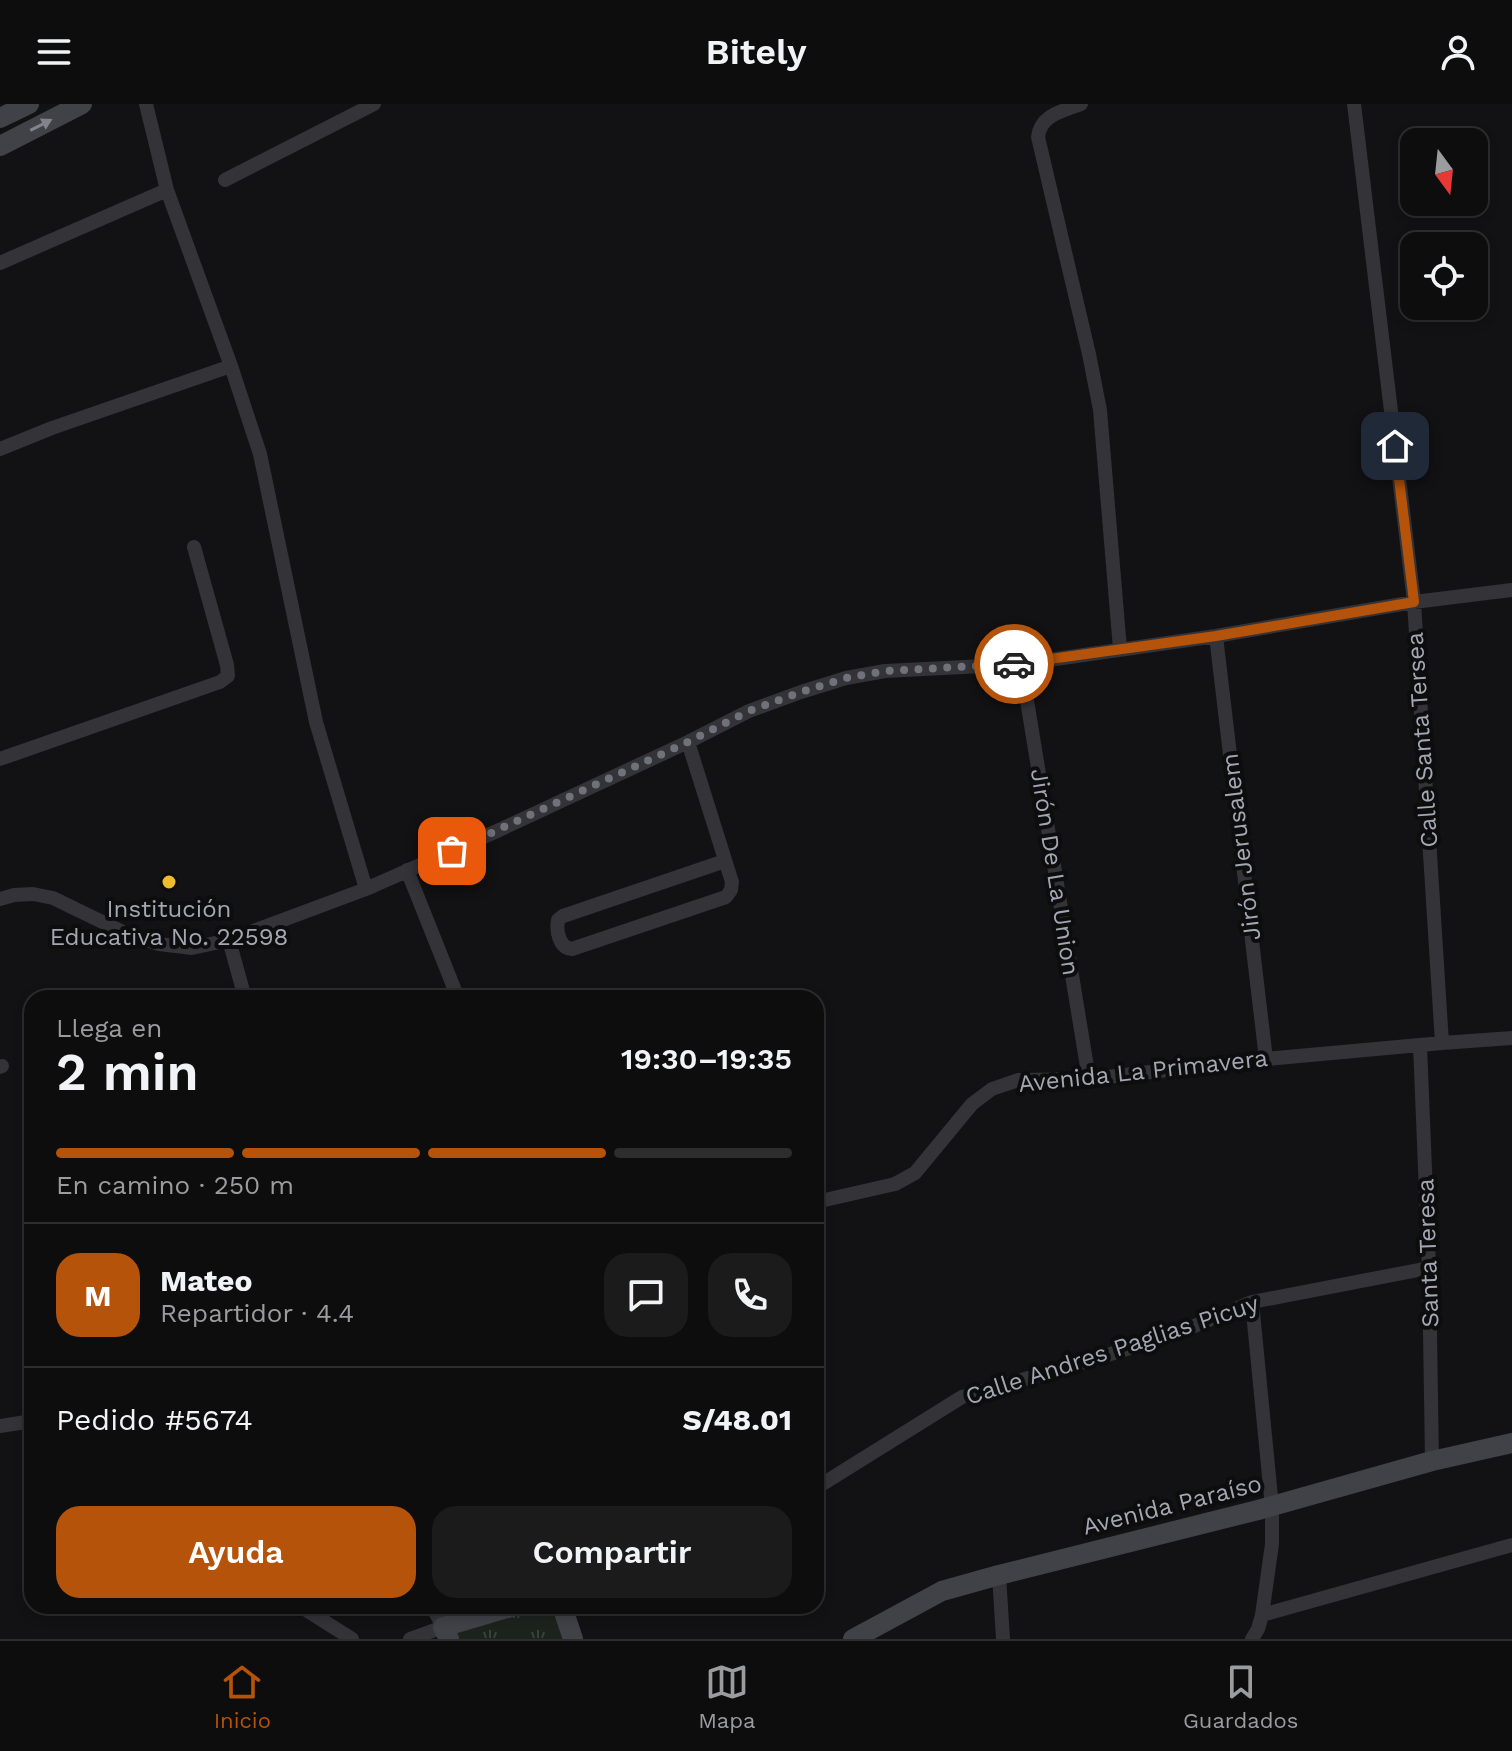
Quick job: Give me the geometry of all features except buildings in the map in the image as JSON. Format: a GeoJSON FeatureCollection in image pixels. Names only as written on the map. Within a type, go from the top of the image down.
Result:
{"type":"FeatureCollection","features":[{"type":"Feature","properties":{"kind":"street"},"geometry":{"type":"LineString","coordinates":[[0,118],[29,104]]}},
{"type":"Feature","properties":{"kind":"street"},"geometry":{"type":"LineString","coordinates":[[0,146],[82,104]]}},
{"type":"Feature","properties":{"kind":"street"},"geometry":{"type":"LineString","coordinates":[[146,104],[167,190],[260,454],[316,722],[366,889]]}},
{"type":"Feature","properties":{"kind":"street"},"geometry":{"type":"LineString","coordinates":[[225,180],[374,104]]}},
{"type":"Feature","properties":{"kind":"street"},"geometry":{"type":"LineString","coordinates":[[1081,104],[1047,118],[1039,126],[1038,137],[1100,410],[1120,649]]}},
{"type":"Feature","properties":{"kind":"street","name":"Calle Santa Tersea"},"geometry":{"type":"LineString","coordinates":[[1354,104],[1414,602],[1442,1043]]}},
{"type":"Feature","properties":{"kind":"street"},"geometry":{"type":"LineString","coordinates":[[0,263],[167,190]]}},
{"type":"Feature","properties":{"kind":"street"},"geometry":{"type":"LineString","coordinates":[[0,449],[231,366]]}},
{"type":"Feature","properties":{"kind":"street"},"geometry":{"type":"LineString","coordinates":[[0,759],[220,682],[228,676],[194,547]]}},
{"type":"Feature","properties":{"kind":"street"},"geometry":{"type":"LineString","coordinates":[[0,899],[33,894],[53,898],[125,933],[159,944],[192,948],[229,940],[366,889],[497,831],[749,711],[846,678],[885,671],[1021,664],[1216,636],[1414,602],[1512,590]]}},
{"type":"Feature","properties":{"kind":"street","name":"Jirón Jerusalem"},"geometry":{"type":"LineString","coordinates":[[1216,636],[1266,1059]]}},
{"type":"Feature","properties":{"kind":"street","name":"Jirón De La Union"},"geometry":{"type":"LineString","coordinates":[[1021,664],[1089,1079]]}},
{"type":"Feature","properties":{"kind":"street"},"geometry":{"type":"LineString","coordinates":[[688,742],[732,882],[731,890],[726,897],[572,949],[562,944],[557,928],[558,920],[563,916],[725,861]]}},
{"type":"Feature","properties":{"kind":"street"},"geometry":{"type":"LineString","coordinates":[[407,870],[455,990]]}},
{"type":"Feature","properties":{"kind":"street"},"geometry":{"type":"LineString","coordinates":[[229,940],[243,990]]}},
{"type":"Feature","properties":{"kind":"street","name":"Avenida La Primavera"},"geometry":{"type":"LineString","coordinates":[[824,1200],[895,1184],[915,1173],[972,1104],[992,1089],[1018,1080],[1089,1079],[1266,1059],[1512,1038]]}},
{"type":"Feature","properties":{"kind":"street","name":"Santa Teresa"},"geometry":{"type":"LineString","coordinates":[[1420,1045],[1429,1268],[1432,1461]]}},
{"type":"Feature","properties":{"kind":"street","name":"Calle Andres Paglias Picuy"},"geometry":{"type":"LineString","coordinates":[[824,1483],[962,1397],[1175,1334],[1252,1302],[1429,1268]]}},
{"type":"Feature","properties":{"kind":"street"},"geometry":{"type":"LineString","coordinates":[[1252,1302],[1272,1507],[1272,1544],[1262,1615],[1252,1639]]}},
{"type":"Feature","properties":{"kind":"street"},"geometry":{"type":"LineString","coordinates":[[0,1426],[24,1422]]}},
{"type":"Feature","properties":{"kind":"street","name":"Avenida Paraíso"},"geometry":{"type":"LineString","coordinates":[[862,1637],[942,1591],[1272,1507],[1432,1461],[1512,1443]]}},
{"type":"Feature","properties":{"kind":"street"},"geometry":{"type":"LineString","coordinates":[[1262,1615],[1512,1545]]}},
{"type":"Feature","properties":{"kind":"street"},"geometry":{"type":"LineString","coordinates":[[999,1575],[1003,1639]]}},
{"type":"Feature","properties":{"kind":"street"},"geometry":{"type":"LineString","coordinates":[[313,1614],[352,1639]]}},
{"type":"Feature","properties":{"kind":"street"},"geometry":{"type":"LineString","coordinates":[[436,1614],[446,1633]]}},
{"type":"Feature","properties":{"kind":"street"},"geometry":{"type":"LineString","coordinates":[[410,1639],[446,1633],[494,1614]]}},
{"type":"Feature","properties":{"kind":"street"},"geometry":{"type":"LineString","coordinates":[[565,1614],[573,1639]]}},
{"type":"Feature","properties":{"kind":"green space"},"geometry":{"type":"Polygon","coordinates":[[[511,1614],[559,1614],[567,1639],[457,1639],[453,1632],[511,1614]]]}},
{"type":"Feature","properties":{"kind":"way so far"},"geometry":{"type":"LineString","coordinates":[[452,851],[749,711],[801,692],[846,678],[885,671],[1014,664]]}},
{"type":"Feature","properties":{"kind":"place","name":"Institución Educativa No. 22598"},"geometry":{"type":"Point","coordinates":[169,882]}},
{"type":"Feature","properties":{"kind":"route"},"geometry":{"type":"LineString","coordinates":[[1014,664],[1216,636],[1414,602],[1395,446]]}}]}
